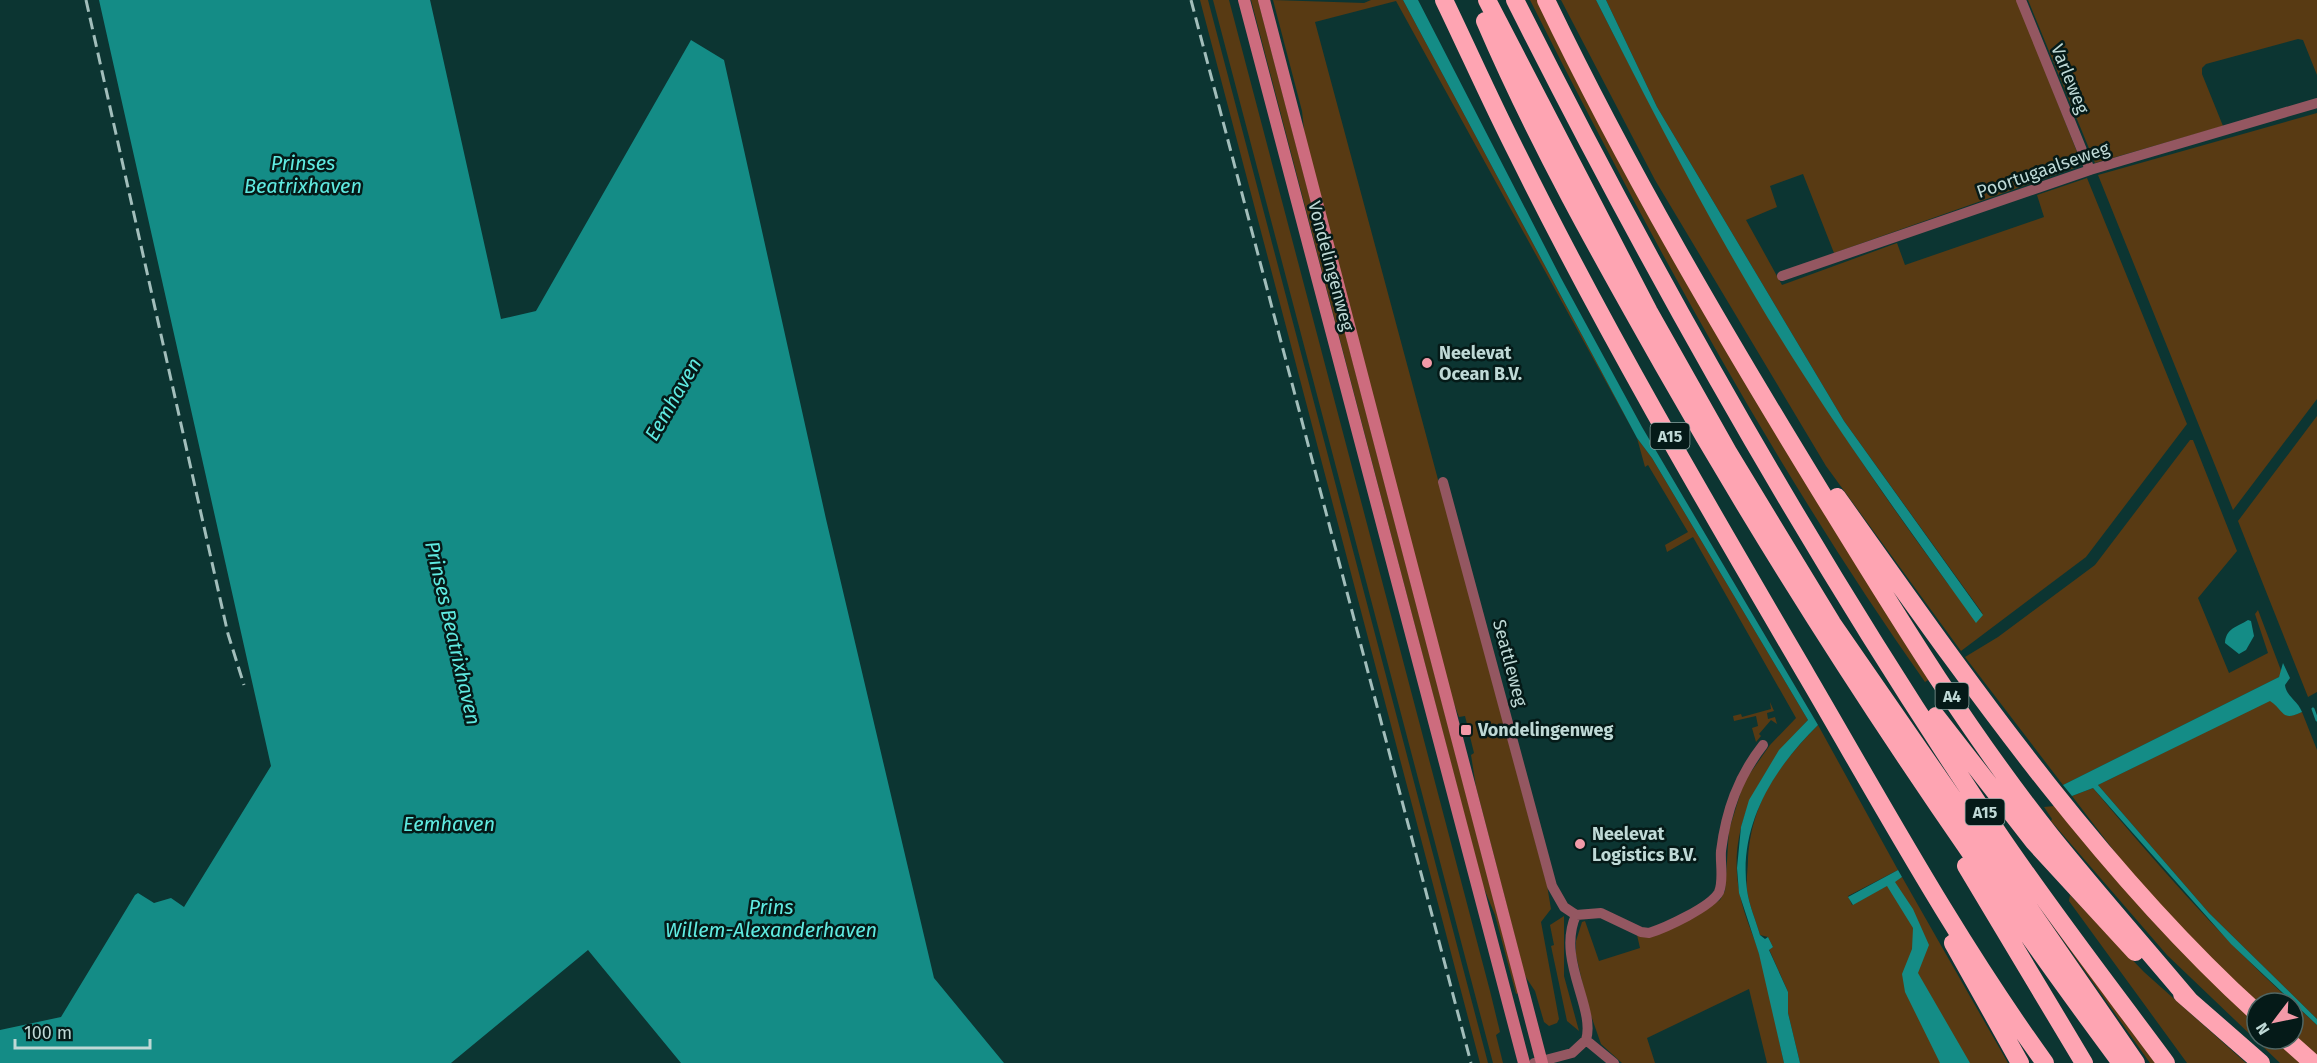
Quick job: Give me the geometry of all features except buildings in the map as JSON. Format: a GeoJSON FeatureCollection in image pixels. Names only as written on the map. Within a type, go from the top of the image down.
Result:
{"type":"FeatureCollection","features":[{"type":"Feature","properties":{"kind":"highway","name":"A15"},"geometry":{"type":"LineString","coordinates":[[1444,0],[1518,156],[1584,281],[1749,575],[1920,869],[2009,1013],[2045,1063]]}},
{"type":"Feature","properties":{"kind":"highway","name":"A15"},"geometry":{"type":"LineString","coordinates":[[1476,0],[1518,97],[1587,231],[1697,426],[1835,652],[1924,788],[2121,1063]]}},
{"type":"Feature","properties":{"kind":"highway","name":"A15"},"geometry":{"type":"LineString","coordinates":[[1487,0],[1649,312],[1728,452],[1826,613],[2136,1063]]}},
{"type":"Feature","properties":{"kind":"highway","name":"A15"},"geometry":{"type":"LineString","coordinates":[[1515,0],[1660,278],[1818,551],[1998,833],[2166,1063]]}},
{"type":"Feature","properties":{"kind":"highway"},"geometry":{"type":"LineString","coordinates":[[1546,0],[1619,141],[1746,369],[1891,572],[2036,766],[2111,861],[2245,1001]]}},
{"type":"Feature","properties":{"kind":"highway","name":"A4"},"geometry":{"type":"LineString","coordinates":[[1746,369],[1872,574],[1973,728],[2050,835],[2190,1001]]}},
{"type":"Feature","properties":{"kind":"highway","name":"A4"},"geometry":{"type":"LineString","coordinates":[[1818,551],[1942,724],[2034,842],[2143,961],[2261,1063]]}},
{"type":"Feature","properties":{"kind":"highway","name":"A15"},"geometry":{"type":"LineString","coordinates":[[1924,788],[1960,856],[2084,1063]]}},
{"type":"Feature","properties":{"kind":"highway","name":"A15"},"geometry":{"type":"LineString","coordinates":[[1920,869],[1950,938],[2019,1063]]}},
{"type":"Feature","properties":{"kind":"highway"},"geometry":{"type":"LineString","coordinates":[[2300,1051],[2313,1063]]}},
{"type":"Feature","properties":{"kind":"main road","name":"Vondelingenweg"},"geometry":{"type":"LineString","coordinates":[[1244,0],[1524,1063]]}},
{"type":"Feature","properties":{"kind":"main road","name":"Vondelingenweg"},"geometry":{"type":"LineString","coordinates":[[1264,0],[1539,1062]]}},
{"type":"Feature","properties":{"kind":"street","name":"Varleweg"},"geometry":{"type":"LineString","coordinates":[[2021,0],[2090,170]]}},
{"type":"Feature","properties":{"kind":"street","name":"Poortugaalseweg"},"geometry":{"type":"LineString","coordinates":[[1782,276],[2090,170],[2317,103]]}},
{"type":"Feature","properties":{"kind":"street","name":"Seattleweg"},"geometry":{"type":"LineString","coordinates":[[1443,482],[1552,886],[1564,907],[1576,915]]}},
{"type":"Feature","properties":{"kind":"street"},"geometry":{"type":"LineString","coordinates":[[1539,1062],[1572,1053],[1586,1040],[1588,1029],[1571,959],[1570,934],[1576,915],[1601,913],[1641,932],[1648,933],[1709,904],[1720,886],[1724,830],[1734,795],[1739,781],[1763,746]]}},
{"type":"Feature","properties":{"kind":"street"},"geometry":{"type":"LineString","coordinates":[[1586,1040],[1614,1063]]}},
{"type":"Feature","properties":{"kind":"shaded area"},"geometry":{"type":"Polygon","coordinates":[[[1200,0],[1208,0],[1488,1063],[1480,1063],[1200,0]]]}},
{"type":"Feature","properties":{"kind":"shaded area"},"geometry":{"type":"Polygon","coordinates":[[[1213,0],[1229,0],[1490,991],[1500,1032],[1496,1035],[1503,1063],[1493,1063],[1213,0]]]}},
{"type":"Feature","properties":{"kind":"shaded area"},"geometry":{"type":"Polygon","coordinates":[[[1251,0],[1258,0],[1518,993],[1516,994],[1495,915],[1483,886],[1251,0]]]}},
{"type":"Feature","properties":{"kind":"shaded area"},"geometry":{"type":"Polygon","coordinates":[[[1273,0],[1364,3],[1371,0],[1403,0],[1637,438],[1396,1],[1315,22],[1547,885],[1551,909],[1541,922],[1559,1019],[1557,1023],[1549,1026],[1544,1022],[1535,991],[1525,976],[1476,787],[1471,755],[1474,753],[1465,716],[1459,717],[1451,696],[1305,139],[1302,111],[1273,0]]]}},
{"type":"Feature","properties":{"kind":"shaded area"},"geometry":{"type":"Polygon","coordinates":[[[1530,0],[1537,0],[1931,678],[1925,682],[1816,518],[1715,348],[1620,175],[1530,0]]]}},
{"type":"Feature","properties":{"kind":"shaded area"},"geometry":{"type":"Polygon","coordinates":[[[1561,0],[1596,0],[1713,219],[1797,361],[1887,499],[1948,584],[1983,614],[1844,421],[1657,107],[1606,0],[2017,0],[2081,162],[2080,166],[1834,253],[1803,174],[1770,186],[1777,207],[1746,220],[1782,285],[1897,243],[1905,265],[2044,217],[2037,195],[2087,178],[2187,424],[2086,557],[1961,651],[1826,466],[1655,180],[1561,0]]]}},
{"type":"Feature","properties":{"kind":"shaded area"},"geometry":{"type":"Polygon","coordinates":[[[2028,0],[2317,0],[2317,75],[2303,40],[2298,39],[2206,64],[2202,68],[2202,74],[2223,126],[2095,163],[2028,0]]]}},
{"type":"Feature","properties":{"kind":"shaded area"},"geometry":{"type":"Polygon","coordinates":[[[2317,113],[2317,399],[2233,510],[2098,175],[2317,113]]]}},
{"type":"Feature","properties":{"kind":"shaded area"},"geometry":{"type":"Polygon","coordinates":[[[2317,416],[2317,692],[2308,697],[2238,521],[2317,416]]]}},
{"type":"Feature","properties":{"kind":"shaded area"},"geometry":{"type":"Polygon","coordinates":[[[1637,438],[1652,458],[1808,720],[1791,738],[1762,778],[1743,822],[1738,845],[1737,870],[1740,895],[1764,969],[1784,1063],[1767,1063],[1749,989],[1647,1038],[1655,1063],[1622,1063],[1601,1044],[1588,1007],[1576,955],[1576,941],[1582,922],[1585,921],[1599,961],[1640,948],[1637,935],[1706,909],[1720,900],[1725,891],[1729,830],[1744,782],[1770,745],[1796,718],[1693,537],[1667,552],[1665,545],[1688,532],[1648,465],[1645,467],[1637,438]]]}},
{"type":"Feature","properties":{"kind":"shaded area"},"geometry":{"type":"Polygon","coordinates":[[[2190,440],[2193,440],[2237,551],[2198,598],[2229,673],[2268,653],[2255,614],[2258,610],[2282,673],[2279,677],[2063,785],[1965,657],[1998,637],[2095,565],[2190,440]]]}},
{"type":"Feature","properties":{"kind":"shaded area"},"geometry":{"type":"Polygon","coordinates":[[[2270,700],[2284,714],[2295,715],[2302,712],[2317,750],[2317,1019],[2305,1007],[2305,991],[2288,991],[2209,913],[2098,785],[2270,700]]]}},
{"type":"Feature","properties":{"kind":"shaded area"},"geometry":{"type":"Polygon","coordinates":[[[1770,702],[1774,711],[1767,713],[1768,719],[1775,717],[1777,724],[1771,720],[1759,734],[1761,736],[1756,742],[1752,728],[1758,726],[1756,716],[1734,721],[1733,716],[1741,714],[1742,717],[1771,709],[1770,702]]]}},
{"type":"Feature","properties":{"kind":"shaded area"},"geometry":{"type":"Polygon","coordinates":[[[1818,725],[1898,870],[1848,896],[1852,905],[1902,877],[2008,1063],[1800,1063],[1788,1013],[1788,992],[1769,949],[1773,947],[1768,937],[1760,935],[1748,896],[1748,858],[1755,818],[1770,785],[1791,754],[1818,725]]]}},
{"type":"Feature","properties":{"kind":"shaded area"},"geometry":{"type":"Polygon","coordinates":[[[2093,788],[2189,899],[2280,991],[2246,991],[2183,931],[2131,873],[2072,796],[2093,788]]]}},
{"type":"Feature","properties":{"kind":"shaded area"},"geometry":{"type":"Polygon","coordinates":[[[2054,806],[2245,1006],[2245,1030],[2167,955],[2051,821],[2044,807],[2054,806]]]}},
{"type":"Feature","properties":{"kind":"shaded area"},"geometry":{"type":"Polygon","coordinates":[[[2070,895],[2144,972],[2246,1063],[2187,1063],[2069,901],[2070,895]]]}},
{"type":"Feature","properties":{"kind":"shaded area"},"geometry":{"type":"Polygon","coordinates":[[[2034,899],[2161,1063],[2150,1063],[2034,899]]]}},
{"type":"Feature","properties":{"kind":"shaded area"},"geometry":{"type":"Polygon","coordinates":[[[1564,916],[1564,976],[1579,1031],[1567,1021],[1551,946],[1554,945],[1550,925],[1564,916]]]}},
{"type":"Feature","properties":{"kind":"shaded area"},"geometry":{"type":"Polygon","coordinates":[[[2305,1014],[2317,1025],[2317,1058],[2305,1047],[2305,1014]]]}},
{"type":"Feature","properties":{"kind":"shaded area"},"geometry":{"type":"Polygon","coordinates":[[[2267,1051],[2292,1051],[2305,1063],[2280,1063],[2267,1051]]]}},
{"type":"Feature","properties":{"kind":"water"},"geometry":{"type":"Polygon","coordinates":[[[99,0],[430,0],[501,319],[536,311],[691,40],[724,60],[826,519],[934,978],[1004,1063],[681,1063],[588,950],[451,1063],[0,1063],[0,1030],[61,1017],[135,895],[138,893],[154,903],[171,898],[184,907],[271,766],[99,0]]]}},
{"type":"Feature","properties":{"kind":"water"},"geometry":{"type":"Polygon","coordinates":[[[1403,0],[1418,0],[1561,278],[1642,427],[1818,725],[1787,760],[1763,799],[1748,843],[1746,866],[1748,896],[1760,935],[1765,939],[1768,937],[1773,947],[1769,950],[1788,992],[1788,1013],[1800,1063],[1784,1063],[1759,954],[1739,893],[1737,868],[1741,827],[1749,800],[1779,750],[1808,720],[1652,458],[1637,438],[1403,0]]]}},
{"type":"Feature","properties":{"kind":"water"},"geometry":{"type":"Polygon","coordinates":[[[1596,0],[1606,0],[1657,107],[1844,421],[1983,615],[1976,623],[1846,439],[1776,332],[1696,192],[1596,0]]]}},
{"type":"Feature","properties":{"kind":"water"},"geometry":{"type":"Polygon","coordinates":[[[2248,620],[2251,621],[2254,636],[2246,650],[2239,654],[2225,643],[2227,634],[2248,620]]]}},
{"type":"Feature","properties":{"kind":"water"},"geometry":{"type":"Polygon","coordinates":[[[2283,663],[2290,678],[2285,685],[2286,689],[2302,712],[2287,716],[2270,701],[2098,785],[2209,913],[2288,991],[2281,991],[2231,944],[2093,788],[2072,796],[2063,785],[2279,677],[2283,663]]]}},
{"type":"Feature","properties":{"kind":"water"},"geometry":{"type":"Polygon","coordinates":[[[1898,870],[1902,877],[1895,882],[1913,909],[1929,945],[1918,973],[1970,1063],[1940,1063],[1905,992],[1902,974],[1912,949],[1913,928],[1887,886],[1853,905],[1848,897],[1898,870]]]}},
{"type":"Feature","properties":{"kind":"water"},"geometry":{"type":"Polygon","coordinates":[[[2305,1007],[2317,1019],[2317,1025],[2305,1014],[2305,1007]]]}},
{"type":"Feature","properties":{"kind":"waterway"},"geometry":{"type":"LineString","coordinates":[[2313,709],[2317,720]]}},
{"type":"Feature","properties":{"kind":"railway"},"geometry":{"type":"LineString","coordinates":[[86,0],[228,634],[244,685]]}},
{"type":"Feature","properties":{"kind":"railway"},"geometry":{"type":"LineString","coordinates":[[1191,0],[1471,1063]]}},
{"type":"Feature","properties":{"kind":"place","name":"Neelevat Ocean B.V."},"geometry":{"type":"Point","coordinates":[1427,363]}},
{"type":"Feature","properties":{"kind":"place","name":"Vondelingenweg"},"geometry":{"type":"Point","coordinates":[1466,730]}},
{"type":"Feature","properties":{"kind":"place","name":"Neelevat Logistics B.V."},"geometry":{"type":"Point","coordinates":[1580,844]}},
{"type":"Feature","properties":{"kind":"water label","name":"Prinses Beatrixhaven"},"geometry":{"type":"Point","coordinates":[303,174]}},
{"type":"Feature","properties":{"kind":"water label","name":"Eemhaven"},"geometry":{"type":"Point","coordinates":[673,399]}},
{"type":"Feature","properties":{"kind":"water label","name":"Prinses Beatrixhaven"},"geometry":{"type":"Point","coordinates":[453,633]}},
{"type":"Feature","properties":{"kind":"water label","name":"Eemhaven"},"geometry":{"type":"Point","coordinates":[449,824]}},
{"type":"Feature","properties":{"kind":"water label","name":"Prins Willem-Alexanderhaven"},"geometry":{"type":"Point","coordinates":[771,918]}}]}
